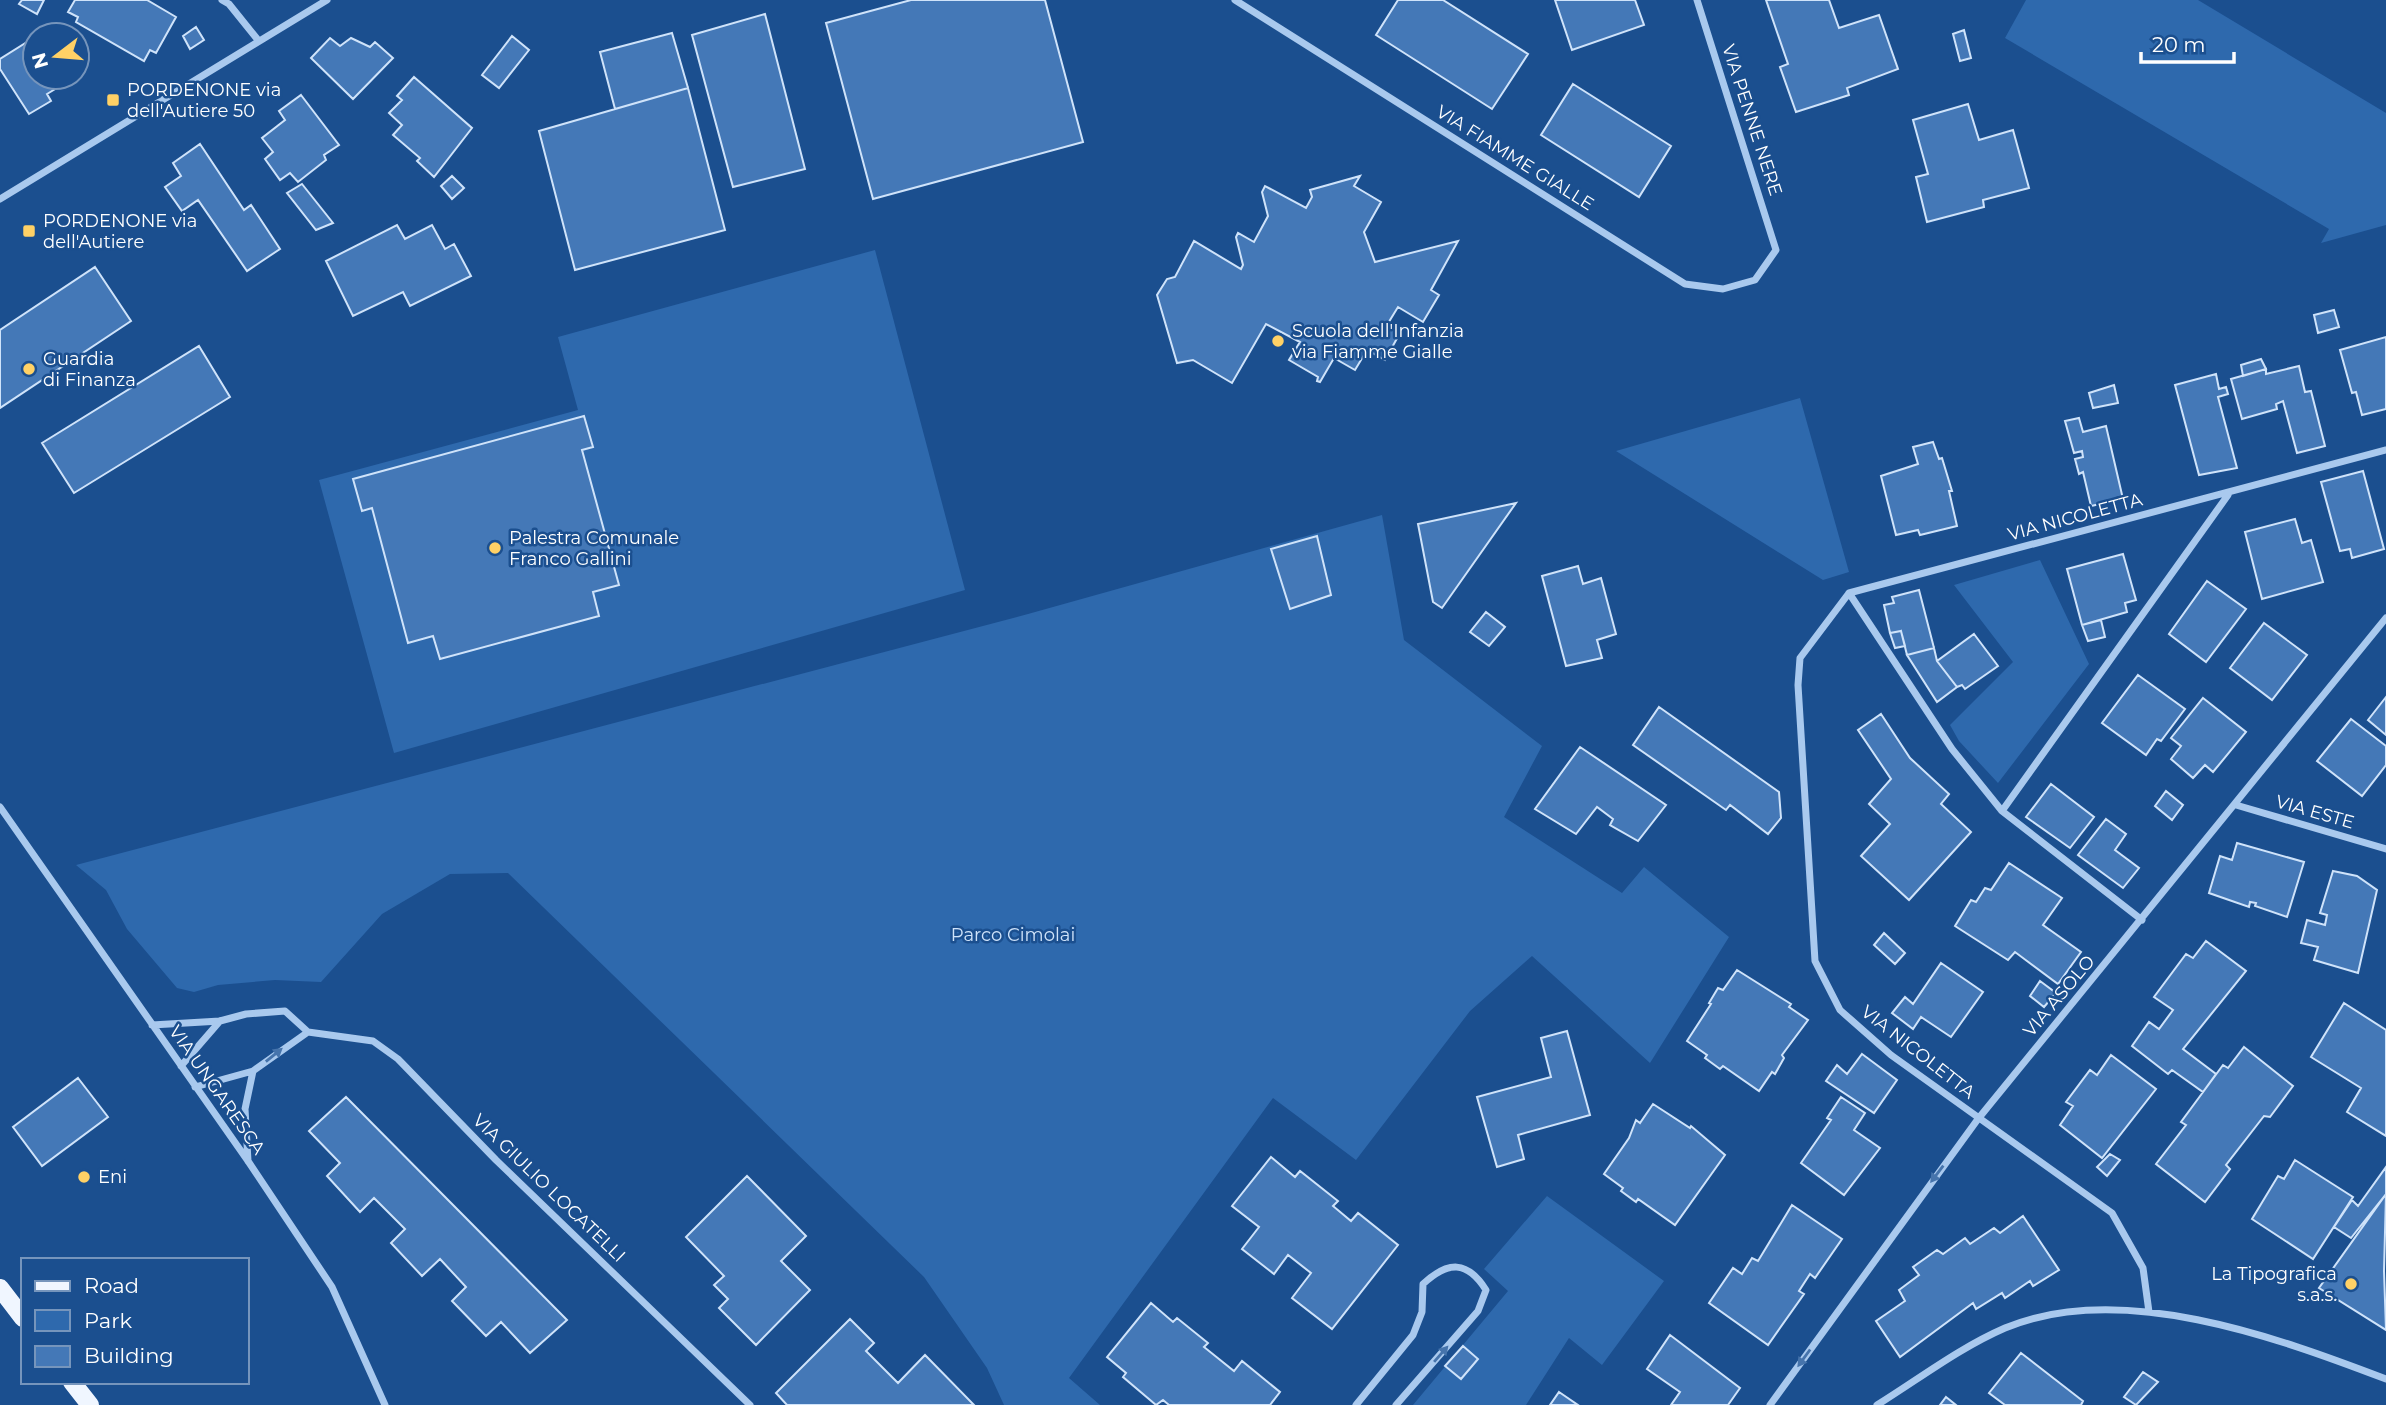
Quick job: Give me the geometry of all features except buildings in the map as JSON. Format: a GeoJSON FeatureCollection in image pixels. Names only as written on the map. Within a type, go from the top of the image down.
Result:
{"type":"FeatureCollection","features":[{"type":"Feature","properties":{"kind":"main road"},"geometry":{"type":"LineString","coordinates":[[0,1288],[21,1315]]}},
{"type":"Feature","properties":{"kind":"main road"},"geometry":{"type":"LineString","coordinates":[[74,1384],[90,1405]]}},
{"type":"Feature","properties":{"kind":"street"},"geometry":{"type":"LineString","coordinates":[[222,0],[229,4],[258,40]]}},
{"type":"Feature","properties":{"kind":"street"},"geometry":{"type":"LineString","coordinates":[[0,200],[327,0]]}},
{"type":"Feature","properties":{"kind":"street","name":"VIA FIAMME GIALLE"},"geometry":{"type":"LineString","coordinates":[[1235,0],[1685,284],[1723,289],[1755,280],[1776,250]]}},
{"type":"Feature","properties":{"kind":"street","name":"VIA PENNE NERE"},"geometry":{"type":"LineString","coordinates":[[1697,0],[1776,250]]}},
{"type":"Feature","properties":{"kind":"street","name":"VIA NICOLETTA"},"geometry":{"type":"LineString","coordinates":[[2148,1312],[2143,1269],[2112,1213],[1891,1055],[1840,1010],[1815,961],[1798,685],[1800,658],[1849,593],[2386,450]]}},
{"type":"Feature","properties":{"kind":"street"},"geometry":{"type":"LineString","coordinates":[[2002,811],[2228,494]]}},
{"type":"Feature","properties":{"kind":"street"},"geometry":{"type":"LineString","coordinates":[[1849,593],[1952,749],[2002,811],[2143,920]]}},
{"type":"Feature","properties":{"kind":"street","name":"VIA ASOLO"},"geometry":{"type":"LineString","coordinates":[[1770,1405],[1978,1119],[2143,920],[2386,618]]}},
{"type":"Feature","properties":{"kind":"street","name":"VIA ESTE"},"geometry":{"type":"LineString","coordinates":[[2236,805],[2386,849]]}},
{"type":"Feature","properties":{"kind":"street","name":"VIA UNGARESCA"},"geometry":{"type":"LineString","coordinates":[[0,807],[248,1161],[332,1287],[385,1405]]}},
{"type":"Feature","properties":{"kind":"street"},"geometry":{"type":"LineString","coordinates":[[152,1025],[220,1021],[246,1014],[285,1011],[308,1032],[253,1071],[195,1087]]}},
{"type":"Feature","properties":{"kind":"street"},"geometry":{"type":"LineString","coordinates":[[181,1066],[220,1021]]}},
{"type":"Feature","properties":{"kind":"street","name":"VIA GIULIO LOCATELLI"},"geometry":{"type":"LineString","coordinates":[[308,1032],[373,1041],[398,1059],[496,1160],[750,1405]]}},
{"type":"Feature","properties":{"kind":"street"},"geometry":{"type":"LineString","coordinates":[[248,1161],[245,1109],[253,1071]]}},
{"type":"Feature","properties":{"kind":"street"},"geometry":{"type":"LineString","coordinates":[[1356,1405],[1413,1335],[1422,1312],[1423,1284],[1438,1270],[1461,1266],[1476,1274],[1486,1290],[1478,1311],[1396,1405]]}},
{"type":"Feature","properties":{"kind":"street"},"geometry":{"type":"LineString","coordinates":[[1877,1405],[1960,1350],[2006,1328],[2070,1310],[2148,1312],[2281,1339],[2386,1379]]}},
{"type":"Feature","properties":{"kind":"green space"},"geometry":{"type":"Polygon","coordinates":[[[2026,0],[2198,0],[2386,113],[2386,225],[2321,243],[2329,229],[2005,38],[2026,0]]]}},
{"type":"Feature","properties":{"kind":"green space"},"geometry":{"type":"Polygon","coordinates":[[[875,250],[965,590],[394,753],[319,480],[578,410],[558,337],[875,250]]]}},
{"type":"Feature","properties":{"kind":"green space"},"geometry":{"type":"Polygon","coordinates":[[[1800,398],[1849,572],[1823,580],[1616,451],[1800,398]]]}},
{"type":"Feature","properties":{"kind":"green space","name":"Parco Cimolai"},"geometry":{"type":"Polygon","coordinates":[[[1382,515],[1404,640],[1542,746],[1504,817],[1622,893],[1644,867],[1729,937],[1650,1063],[1532,956],[1470,1011],[1356,1160],[1273,1098],[1069,1378],[1100,1405],[1004,1405],[987,1368],[924,1277],[508,873],[450,874],[382,914],[321,982],[275,980],[218,985],[194,992],[177,988],[127,929],[106,890],[76,865],[1028,614],[1382,515]]]}},
{"type":"Feature","properties":{"kind":"green space"},"geometry":{"type":"Polygon","coordinates":[[[2040,560],[2089,664],[1998,783],[1959,741],[1950,725],[2013,662],[1954,585],[2040,560]]]}},
{"type":"Feature","properties":{"kind":"green space"},"geometry":{"type":"Polygon","coordinates":[[[1547,1196],[1664,1281],[1602,1365],[1569,1338],[1526,1405],[1413,1405],[1508,1291],[1484,1269],[1547,1196]]]}},
{"type":"Feature","properties":{"kind":"place","name":"PORDENONE via dell'Autiere 50"},"geometry":{"type":"Point","coordinates":[113,100]}},
{"type":"Feature","properties":{"kind":"place","name":"PORDENONE via dell'Autiere"},"geometry":{"type":"Point","coordinates":[29,231]}},
{"type":"Feature","properties":{"kind":"place","name":"Scuola dell'Infanzia via Fiamme Gialle"},"geometry":{"type":"Point","coordinates":[1278,341]}},
{"type":"Feature","properties":{"kind":"place","name":"Guardia di Finanza"},"geometry":{"type":"Point","coordinates":[29,369]}},
{"type":"Feature","properties":{"kind":"place","name":"Palestra Comunale Franco Gallini"},"geometry":{"type":"Point","coordinates":[495,548]}},
{"type":"Feature","properties":{"kind":"place","name":"Eni"},"geometry":{"type":"Point","coordinates":[84,1177]}},
{"type":"Feature","properties":{"kind":"place","name":"La Tipografica s.a.s."},"geometry":{"type":"Point","coordinates":[2351,1284]}}]}
